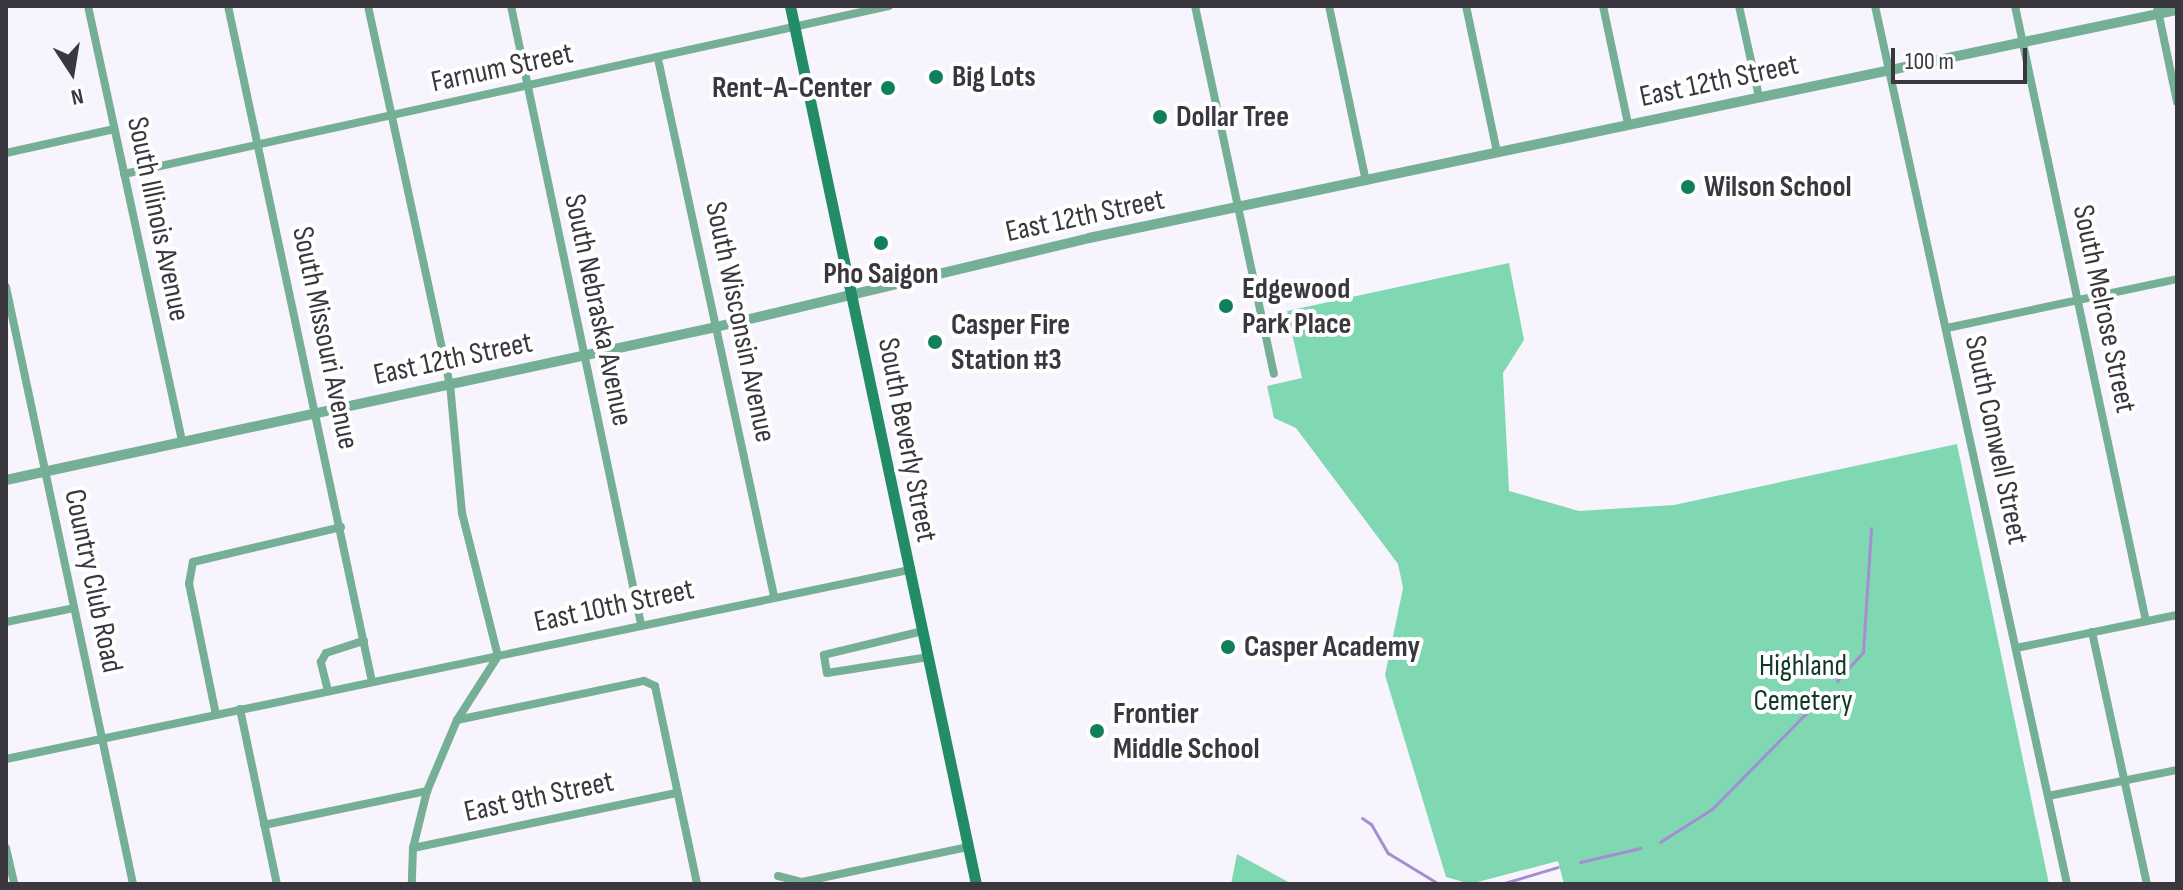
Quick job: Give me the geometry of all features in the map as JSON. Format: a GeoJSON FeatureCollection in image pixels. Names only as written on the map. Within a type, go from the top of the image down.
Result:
{"type":"FeatureCollection","features":[{"type":"Feature","properties":{"kind":"main road","name":"South Beverly Street"},"geometry":{"type":"LineString","coordinates":[[790,6],[854,296],[976,884]]}},
{"type":"Feature","properties":{"kind":"street","name":"South Illinois Avenue"},"geometry":{"type":"LineString","coordinates":[[88,6],[182,442]]}},
{"type":"Feature","properties":{"kind":"street","name":"South Missouri Avenue"},"geometry":{"type":"LineString","coordinates":[[228,6],[372,682]]}},
{"type":"Feature","properties":{"kind":"street"},"geometry":{"type":"LineString","coordinates":[[368,6],[450,384],[462,513],[498,656],[457,720],[427,791],[413,848],[412,884]]}},
{"type":"Feature","properties":{"kind":"street","name":"South Nebraska Avenue"},"geometry":{"type":"LineString","coordinates":[[511,6],[641,624]]}},
{"type":"Feature","properties":{"kind":"street","name":"Farnum Street"},"geometry":{"type":"LineString","coordinates":[[124,174],[658,59],[795,28],[860,9],[889,6]]}},
{"type":"Feature","properties":{"kind":"street"},"geometry":{"type":"LineString","coordinates":[[1195,6],[1274,374]]}},
{"type":"Feature","properties":{"kind":"street"},"geometry":{"type":"LineString","coordinates":[[1329,6],[1366,181]]}},
{"type":"Feature","properties":{"kind":"street"},"geometry":{"type":"LineString","coordinates":[[1466,6],[1497,152]]}},
{"type":"Feature","properties":{"kind":"street"},"geometry":{"type":"LineString","coordinates":[[1603,6],[1628,124]]}},
{"type":"Feature","properties":{"kind":"street"},"geometry":{"type":"LineString","coordinates":[[1739,6],[1759,97]]}},
{"type":"Feature","properties":{"kind":"street","name":"South Conwell Street"},"geometry":{"type":"LineString","coordinates":[[1875,6],[2067,884]]}},
{"type":"Feature","properties":{"kind":"street","name":"South Melrose Street"},"geometry":{"type":"LineString","coordinates":[[2015,6],[2146,621]]}},
{"type":"Feature","properties":{"kind":"street"},"geometry":{"type":"LineString","coordinates":[[2158,10],[2177,102]]}},
{"type":"Feature","properties":{"kind":"street","name":"East 12th Street"},"geometry":{"type":"LineString","coordinates":[[6,480],[716,327],[854,296],[999,258],[2158,10],[2177,10]]}},
{"type":"Feature","properties":{"kind":"street","name":"South Wisconsin Avenue"},"geometry":{"type":"LineString","coordinates":[[658,59],[774,596]]}},
{"type":"Feature","properties":{"kind":"street"},"geometry":{"type":"LineString","coordinates":[[6,153],[114,129]]}},
{"type":"Feature","properties":{"kind":"street"},"geometry":{"type":"LineString","coordinates":[[1947,328],[2177,279]]}},
{"type":"Feature","properties":{"kind":"street","name":"Country Club Road"},"geometry":{"type":"LineString","coordinates":[[6,287],[133,884]]}},
{"type":"Feature","properties":{"kind":"street"},"geometry":{"type":"LineString","coordinates":[[216,715],[189,584],[193,562],[341,527]]}},
{"type":"Feature","properties":{"kind":"street","name":"East 10th Street"},"geometry":{"type":"LineString","coordinates":[[6,759],[909,570]]}},
{"type":"Feature","properties":{"kind":"street"},"geometry":{"type":"LineString","coordinates":[[6,622],[74,608]]}},
{"type":"Feature","properties":{"kind":"street"},"geometry":{"type":"LineString","coordinates":[[2016,648],[2177,615]]}},
{"type":"Feature","properties":{"kind":"street"},"geometry":{"type":"LineString","coordinates":[[923,631],[824,655],[827,673],[929,657]]}},
{"type":"Feature","properties":{"kind":"street"},"geometry":{"type":"LineString","coordinates":[[2092,632],[2147,884]]}},
{"type":"Feature","properties":{"kind":"street"},"geometry":{"type":"LineString","coordinates":[[328,691],[321,662],[326,653],[364,641]]}},
{"type":"Feature","properties":{"kind":"street"},"geometry":{"type":"LineString","coordinates":[[457,720],[644,681],[655,686],[697,884]]}},
{"type":"Feature","properties":{"kind":"street"},"geometry":{"type":"LineString","coordinates":[[240,709],[277,884]]}},
{"type":"Feature","properties":{"kind":"street"},"geometry":{"type":"LineString","coordinates":[[2048,796],[2177,770]]}},
{"type":"Feature","properties":{"kind":"street","name":"East 9th Street"},"geometry":{"type":"LineString","coordinates":[[264,825],[427,791]]}},
{"type":"Feature","properties":{"kind":"street","name":"East 9th Street"},"geometry":{"type":"LineString","coordinates":[[413,848],[676,793]]}},
{"type":"Feature","properties":{"kind":"street"},"geometry":{"type":"LineString","coordinates":[[778,876],[802,882],[968,847]]}},
{"type":"Feature","properties":{"kind":"street"},"geometry":{"type":"LineString","coordinates":[[6,848],[14,884]]}},
{"type":"Feature","properties":{"kind":"green space","name":"Highland Cemetery"},"geometry":{"type":"Polygon","coordinates":[[[1509,263],[1524,340],[1503,373],[1509,491],[1579,511],[1674,505],[1957,444],[2049,884],[1564,884],[1558,861],[1470,884],[1446,877],[1385,675],[1403,588],[1398,564],[1296,428],[1274,418],[1267,386],[1302,378],[1287,311],[1509,263]]]}},
{"type":"Feature","properties":{"kind":"green space"},"geometry":{"type":"Polygon","coordinates":[[[1237,854],[1292,884],[1231,884],[1237,854]]]}},
{"type":"Feature","properties":{"kind":"waterway"},"geometry":{"type":"LineString","coordinates":[[1837,681],[1863,652],[1871,528]]}},
{"type":"Feature","properties":{"kind":"waterway"},"geometry":{"type":"LineString","coordinates":[[1660,842],[1712,809],[1824,695]]}},
{"type":"Feature","properties":{"kind":"waterway"},"geometry":{"type":"LineString","coordinates":[[1362,818],[1371,824],[1388,853],[1439,884]]}},
{"type":"Feature","properties":{"kind":"waterway"},"geometry":{"type":"LineString","coordinates":[[1580,862],[1640,848]]}},
{"type":"Feature","properties":{"kind":"waterway"},"geometry":{"type":"LineString","coordinates":[[1501,884],[1558,867]]}},
{"type":"Feature","properties":{"kind":"place","name":"Big Lots"},"geometry":{"type":"Point","coordinates":[936,77]}},
{"type":"Feature","properties":{"kind":"place","name":"Rent-A-Center"},"geometry":{"type":"Point","coordinates":[888,88]}},
{"type":"Feature","properties":{"kind":"place","name":"Dollar Tree"},"geometry":{"type":"Point","coordinates":[1160,117]}},
{"type":"Feature","properties":{"kind":"place","name":"Wilson School"},"geometry":{"type":"Point","coordinates":[1688,187]}},
{"type":"Feature","properties":{"kind":"place","name":"Pho Saigon"},"geometry":{"type":"Point","coordinates":[881,243]}},
{"type":"Feature","properties":{"kind":"place","name":"Edgewood Park Place"},"geometry":{"type":"Point","coordinates":[1226,306]}},
{"type":"Feature","properties":{"kind":"place","name":"Casper Fire Station #3"},"geometry":{"type":"Point","coordinates":[935,342]}},
{"type":"Feature","properties":{"kind":"place","name":"Casper Academy"},"geometry":{"type":"Point","coordinates":[1228,647]}},
{"type":"Feature","properties":{"kind":"place","name":"Frontier Middle School"},"geometry":{"type":"Point","coordinates":[1097,731]}}]}
